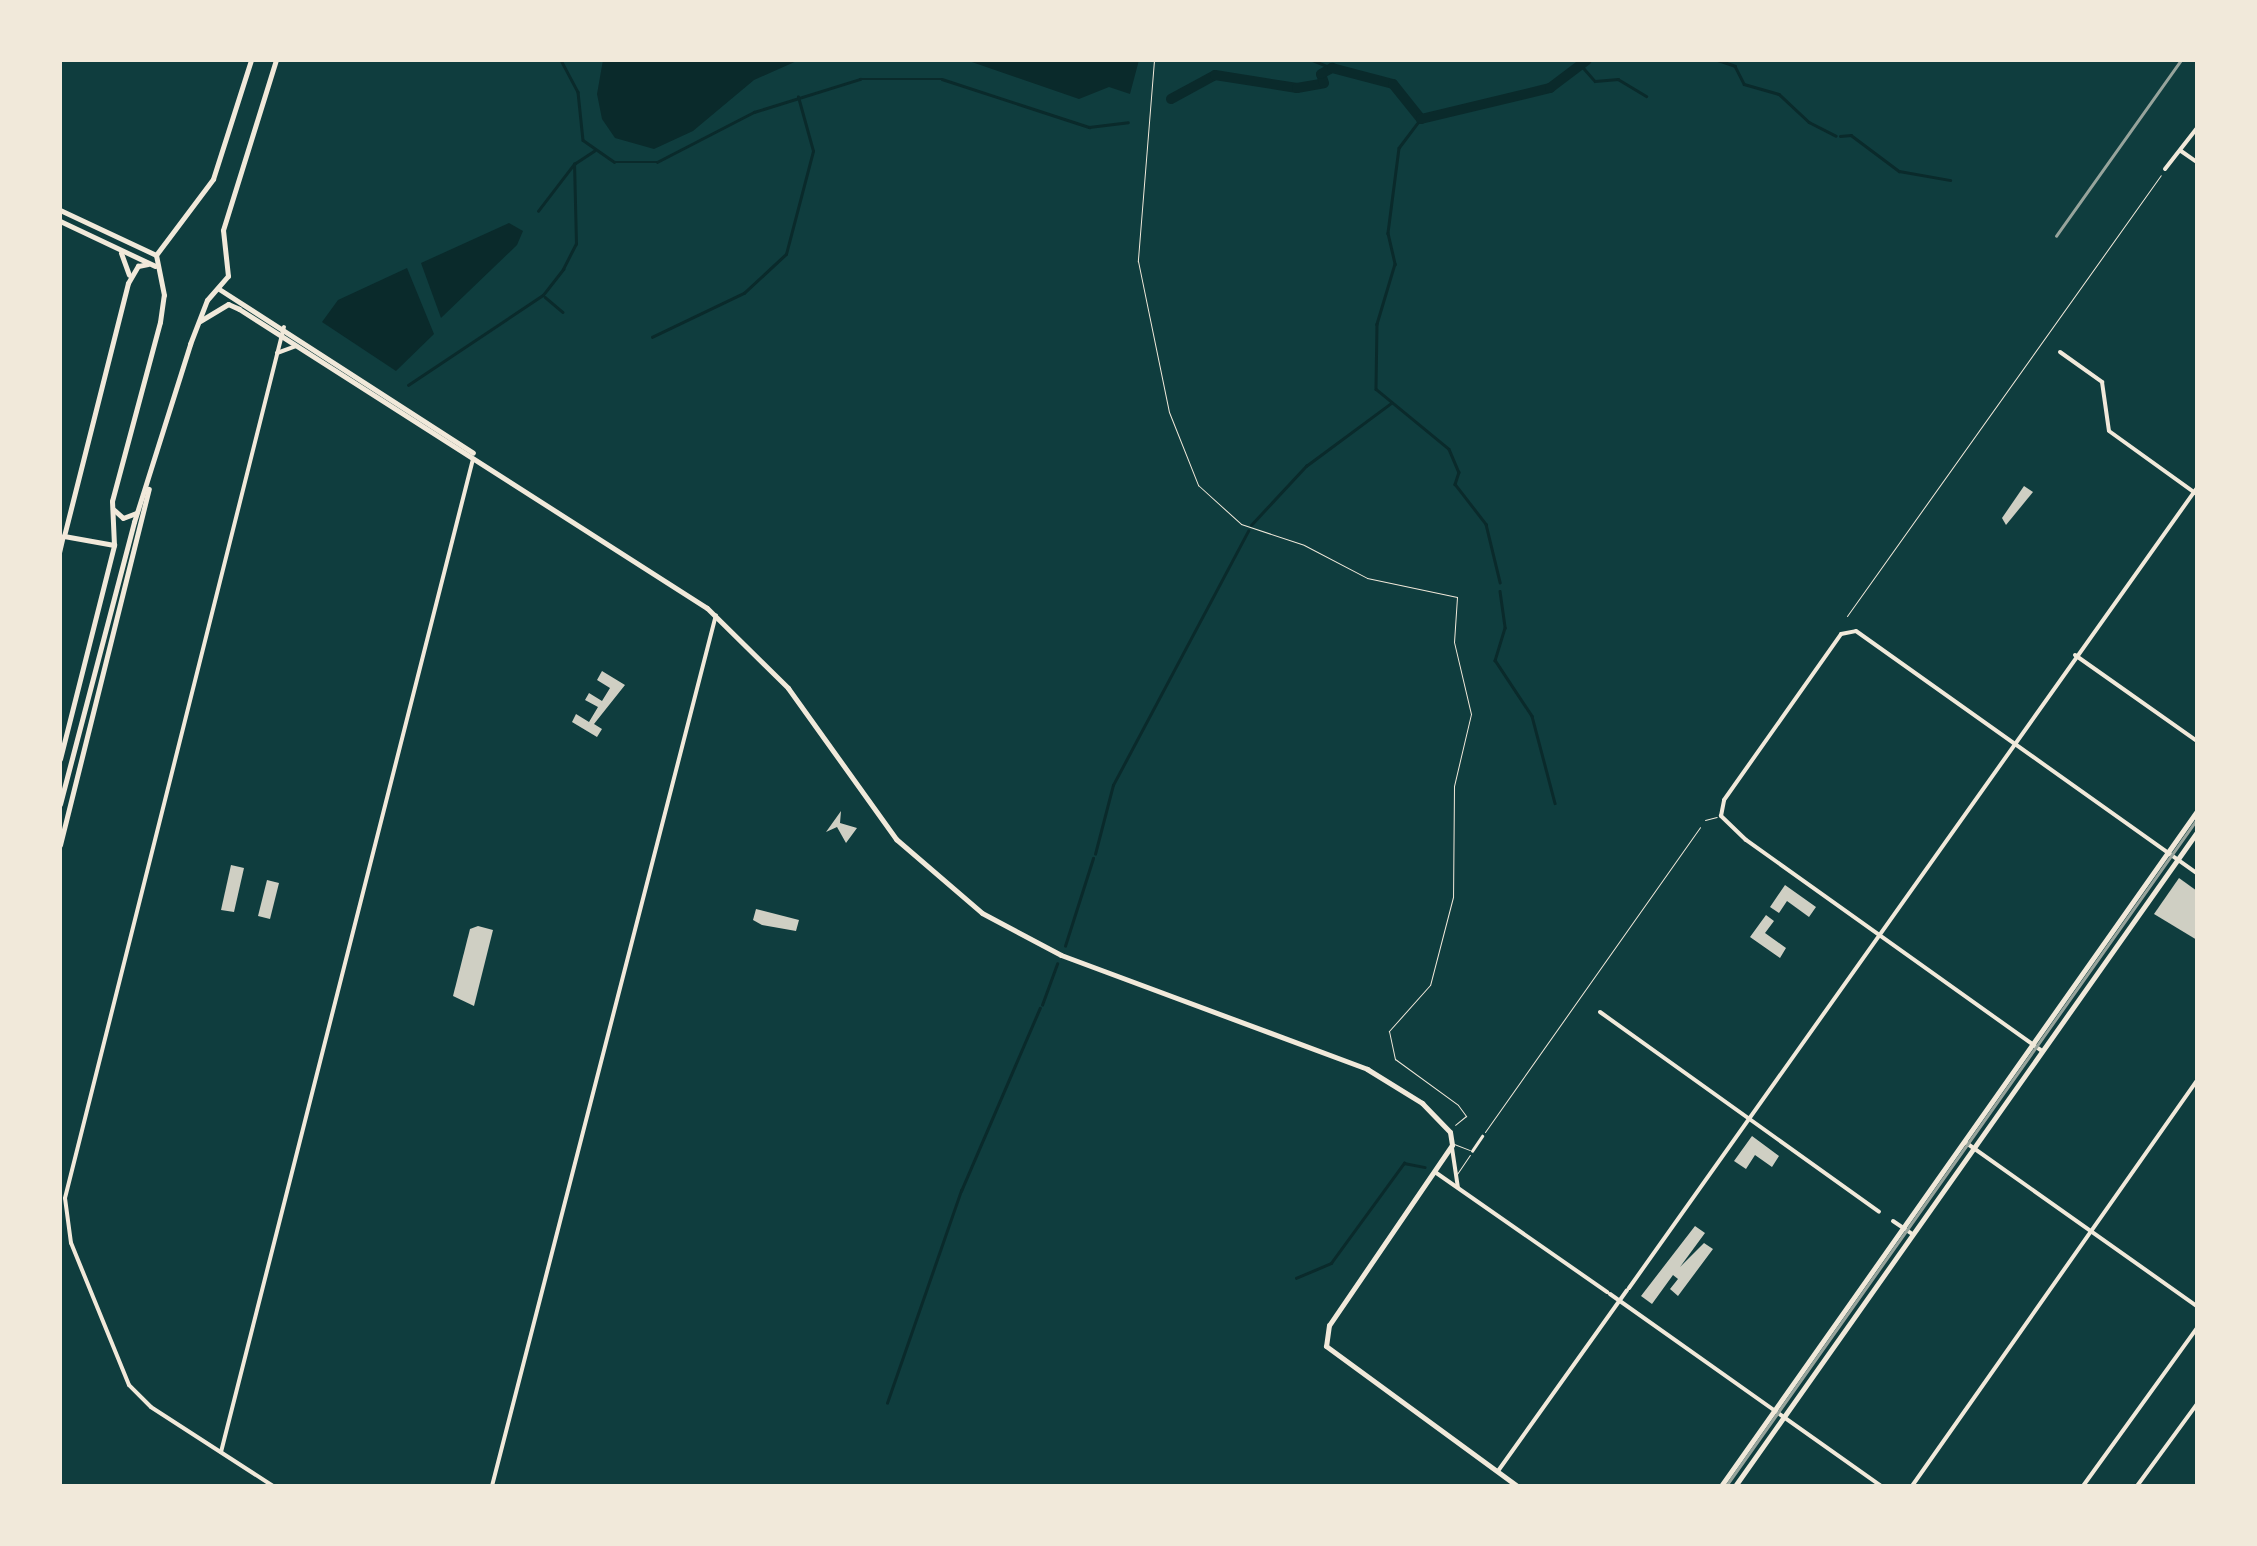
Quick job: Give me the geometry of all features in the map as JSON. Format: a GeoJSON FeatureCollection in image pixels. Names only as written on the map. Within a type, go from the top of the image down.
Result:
{"type":"FeatureCollection","features":[{"type":"Feature","properties":{"kind":"main road"},"geometry":{"type":"LineString","coordinates":[[152,265],[213,179],[251,60]]}},
{"type":"Feature","properties":{"kind":"main road"},"geometry":{"type":"LineString","coordinates":[[60,845],[155,467],[197,324],[230,268],[223,230],[276,60]]}},
{"type":"Feature","properties":{"kind":"main road"},"geometry":{"type":"LineString","coordinates":[[60,210],[156,255]]}},
{"type":"Feature","properties":{"kind":"main road"},"geometry":{"type":"LineString","coordinates":[[60,221],[152,265],[164,294],[112,501],[112,548],[60,759]]}},
{"type":"Feature","properties":{"kind":"main road"},"geometry":{"type":"LineString","coordinates":[[111,244],[125,258],[128,283]]}},
{"type":"Feature","properties":{"kind":"main road"},"geometry":{"type":"LineString","coordinates":[[112,548],[64,536],[128,283],[136,267],[152,265]]}},
{"type":"Feature","properties":{"kind":"main road"},"geometry":{"type":"LineString","coordinates":[[219,289],[284,327],[716,615],[788,688],[896,838],[958,895],[1061,956],[1388,1078],[1437,1118],[1452,1145],[1324,1338],[1334,1356],[1517,1486]]}},
{"type":"Feature","properties":{"kind":"main road"},"geometry":{"type":"LineString","coordinates":[[197,324],[228,304],[474,455]]}},
{"type":"Feature","properties":{"kind":"main road"},"geometry":{"type":"LineString","coordinates":[[60,804],[138,508],[155,467]]}},
{"type":"Feature","properties":{"kind":"main road"},"geometry":{"type":"LineString","coordinates":[[112,501],[120,517],[138,508]]}},
{"type":"Feature","properties":{"kind":"main road"},"geometry":{"type":"LineString","coordinates":[[1721,1486],[2197,811]]}},
{"type":"Feature","properties":{"kind":"main road"},"geometry":{"type":"LineString","coordinates":[[1735,1486],[2197,832]]}},
{"type":"Feature","properties":{"kind":"street"},"geometry":{"type":"LineString","coordinates":[[2165,169],[2197,128]]}},
{"type":"Feature","properties":{"kind":"street"},"geometry":{"type":"LineString","coordinates":[[2180,151],[2197,162]]}},
{"type":"Feature","properties":{"kind":"street"},"geometry":{"type":"LineString","coordinates":[[273,1486],[129,1385],[71,1243],[65,1198],[69,1167],[279,334],[284,327]]}},
{"type":"Feature","properties":{"kind":"street"},"geometry":{"type":"LineString","coordinates":[[274,357],[297,346]]}},
{"type":"Feature","properties":{"kind":"street"},"geometry":{"type":"LineString","coordinates":[[1498,1471],[2013,742],[2196,491],[2109,431],[2102,382],[2060,352]]}},
{"type":"Feature","properties":{"kind":"street"},"geometry":{"type":"LineString","coordinates":[[221,1452],[474,455]]}},
{"type":"Feature","properties":{"kind":"street"},"geometry":{"type":"LineString","coordinates":[[60,552],[64,536]]}},
{"type":"Feature","properties":{"kind":"street"},"geometry":{"type":"LineString","coordinates":[[492,1486],[716,615]]}},
{"type":"Feature","properties":{"kind":"street"},"geometry":{"type":"LineString","coordinates":[[2042,1051],[1722,816],[1724,800],[1849,629],[2197,873]]}},
{"type":"Feature","properties":{"kind":"street"},"geometry":{"type":"LineString","coordinates":[[2075,655],[2197,741]]}},
{"type":"Feature","properties":{"kind":"street"},"geometry":{"type":"LineString","coordinates":[[1600,1012],[1880,1212]]}},
{"type":"Feature","properties":{"kind":"street"},"geometry":{"type":"LineString","coordinates":[[1912,1486],[2197,1080]]}},
{"type":"Feature","properties":{"kind":"street"},"geometry":{"type":"LineString","coordinates":[[1472,1151],[1482,1136]]}},
{"type":"Feature","properties":{"kind":"street"},"geometry":{"type":"LineString","coordinates":[[1965,1142],[2197,1306]]}},
{"type":"Feature","properties":{"kind":"street"},"geometry":{"type":"LineString","coordinates":[[1452,1145],[1458,1188]]}},
{"type":"Feature","properties":{"kind":"street"},"geometry":{"type":"LineString","coordinates":[[61,1164],[69,1167]]}},
{"type":"Feature","properties":{"kind":"street"},"geometry":{"type":"LineString","coordinates":[[1435,1172],[1882,1486]]}},
{"type":"Feature","properties":{"kind":"street"},"geometry":{"type":"LineString","coordinates":[[1893,1221],[1912,1234]]}},
{"type":"Feature","properties":{"kind":"street"},"geometry":{"type":"LineString","coordinates":[[2083,1486],[2197,1328]]}},
{"type":"Feature","properties":{"kind":"street"},"geometry":{"type":"LineString","coordinates":[[2138,1486],[2197,1404]]}},
{"type":"Feature","properties":{"kind":"lane"},"geometry":{"type":"LineString","coordinates":[[1705,820],[1722,816]]}},
{"type":"Feature","properties":{"kind":"lane"},"geometry":{"type":"LineString","coordinates":[[1452,1145],[1472,1151],[1455,1176]]}},
{"type":"Feature","properties":{"kind":"path"},"geometry":{"type":"LineString","coordinates":[[1154,60],[1138,261],[1169,412],[1198,484],[1241,524],[1304,545],[1367,578],[1457,597],[1454,642],[1471,714],[1454,786],[1453,897],[1430,985],[1389,1031],[1395,1059],[1452,1100],[1466,1116],[1455,1125]]}},
{"type":"Feature","properties":{"kind":"path"},"geometry":{"type":"LineString","coordinates":[[1846,616],[2165,169]]}},
{"type":"Feature","properties":{"kind":"path"},"geometry":{"type":"LineString","coordinates":[[1482,1136],[1705,820]]}},
{"type":"Feature","properties":{"kind":"water"},"geometry":{"type":"Polygon","coordinates":[[[603,60],[799,60],[754,80],[693,131],[654,149],[615,138],[602,119],[597,94],[603,60]]]}},
{"type":"Feature","properties":{"kind":"water"},"geometry":{"type":"Polygon","coordinates":[[[966,60],[1139,60],[1130,94],[1109,87],[1079,99],[966,60]]]}},
{"type":"Feature","properties":{"kind":"water"},"geometry":{"type":"Polygon","coordinates":[[[509,223],[523,231],[517,245],[441,318],[421,263],[509,223]]]}},
{"type":"Feature","properties":{"kind":"water"},"geometry":{"type":"Polygon","coordinates":[[[407,268],[434,334],[396,371],[322,322],[338,300],[407,268]]]}},
{"type":"Feature","properties":{"kind":"building"},"geometry":{"type":"Polygon","coordinates":[[[2024,486],[2033,492],[2006,525],[2002,518],[2024,486]]]}},
{"type":"Feature","properties":{"kind":"building"},"geometry":{"type":"Polygon","coordinates":[[[602,671],[625,685],[594,724],[602,729],[597,737],[572,722],[576,714],[589,722],[598,707],[585,700],[589,693],[602,701],[610,688],[597,680],[602,671]]]}},
{"type":"Feature","properties":{"kind":"building"},"geometry":{"type":"Polygon","coordinates":[[[841,811],[840,823],[857,828],[846,843],[837,827],[826,832],[841,811]]]}},
{"type":"Feature","properties":{"kind":"building"},"geometry":{"type":"Polygon","coordinates":[[[231,865],[244,868],[234,912],[221,910],[231,865]]]}},
{"type":"Feature","properties":{"kind":"building"},"geometry":{"type":"Polygon","coordinates":[[[2179,878],[2197,891],[2197,940],[2154,914],[2179,878]]]}},
{"type":"Feature","properties":{"kind":"building"},"geometry":{"type":"Polygon","coordinates":[[[267,880],[279,883],[270,919],[258,916],[267,880]]]}},
{"type":"Feature","properties":{"kind":"building"},"geometry":{"type":"Polygon","coordinates":[[[1785,885],[1816,907],[1809,917],[1787,901],[1779,913],[1770,907],[1785,885]]]}},
{"type":"Feature","properties":{"kind":"building"},"geometry":{"type":"Polygon","coordinates":[[[756,909],[799,920],[796,931],[762,925],[753,920],[756,909]]]}},
{"type":"Feature","properties":{"kind":"building"},"geometry":{"type":"Polygon","coordinates":[[[1766,915],[1774,921],[1765,933],[1786,948],[1780,958],[1750,937],[1766,915]]]}},
{"type":"Feature","properties":{"kind":"building"},"geometry":{"type":"Polygon","coordinates":[[[478,926],[493,930],[474,1006],[453,996],[470,929],[478,926]]]}},
{"type":"Feature","properties":{"kind":"building"},"geometry":{"type":"Polygon","coordinates":[[[1752,1136],[1779,1156],[1772,1167],[1755,1155],[1746,1169],[1734,1161],[1752,1136]]]}},
{"type":"Feature","properties":{"kind":"building"},"geometry":{"type":"Polygon","coordinates":[[[1695,1226],[1705,1233],[1680,1267],[1704,1243],[1713,1249],[1678,1296],[1670,1289],[1678,1279],[1673,1275],[1652,1304],[1641,1296],[1695,1226]]]}},
{"type":"Feature","properties":{"kind":"waterway"},"geometry":{"type":"LineString","coordinates":[[561,60],[578,92],[583,140],[614,162],[657,162],[754,112],[860,79],[942,79],[1089,127],[1128,122]]}},
{"type":"Feature","properties":{"kind":"waterway"},"geometry":{"type":"LineString","coordinates":[[1312,60],[1332,68]]}},
{"type":"Feature","properties":{"kind":"waterway"},"geometry":{"type":"LineString","coordinates":[[1171,99],[1215,75],[1297,88],[1324,83],[1321,74],[1332,68],[1393,84],[1421,119],[1550,88],[1587,60]]}},
{"type":"Feature","properties":{"kind":"waterway"},"geometry":{"type":"LineString","coordinates":[[1718,60],[1735,66],[1744,84],[1779,94],[1809,122],[1836,136]]}},
{"type":"Feature","properties":{"kind":"waterway"},"geometry":{"type":"LineString","coordinates":[[1581,65],[1595,81],[1618,79],[1646,96]]}},
{"type":"Feature","properties":{"kind":"waterway"},"geometry":{"type":"LineString","coordinates":[[652,337],[744,293],[786,254],[813,151],[798,97]]}},
{"type":"Feature","properties":{"kind":"waterway"},"geometry":{"type":"LineString","coordinates":[[1421,119],[1399,148],[1388,233],[1395,264],[1377,324],[1376,389],[1449,449],[1459,472],[1455,484],[1486,524],[1500,582]]}},
{"type":"Feature","properties":{"kind":"waterway"},"geometry":{"type":"LineString","coordinates":[[1840,136],[1851,135],[1899,171],[1950,180]]}},
{"type":"Feature","properties":{"kind":"waterway"},"geometry":{"type":"LineString","coordinates":[[538,211],[574,164],[594,151]]}},
{"type":"Feature","properties":{"kind":"waterway"},"geometry":{"type":"LineString","coordinates":[[408,385],[543,295],[563,269],[576,244],[574,164]]}},
{"type":"Feature","properties":{"kind":"waterway"},"geometry":{"type":"LineString","coordinates":[[545,297],[563,312]]}},
{"type":"Feature","properties":{"kind":"waterway"},"geometry":{"type":"LineString","coordinates":[[1251,525],[1306,466],[1391,403]]}},
{"type":"Feature","properties":{"kind":"waterway"},"geometry":{"type":"LineString","coordinates":[[1095,854],[1113,785],[1248,531]]}},
{"type":"Feature","properties":{"kind":"waterway"},"geometry":{"type":"LineString","coordinates":[[1500,591],[1505,628],[1495,660],[1532,716],[1555,803]]}},
{"type":"Feature","properties":{"kind":"waterway"},"geometry":{"type":"LineString","coordinates":[[1065,946],[1093,858]]}},
{"type":"Feature","properties":{"kind":"waterway"},"geometry":{"type":"LineString","coordinates":[[1042,1005],[1057,964]]}},
{"type":"Feature","properties":{"kind":"waterway"},"geometry":{"type":"LineString","coordinates":[[887,1403],[961,1191],[1040,1008]]}},
{"type":"Feature","properties":{"kind":"waterway"},"geometry":{"type":"LineString","coordinates":[[1296,1278],[1331,1263],[1404,1163],[1425,1167]]}},
{"type":"Feature","properties":{"kind":"tram line"},"geometry":{"type":"LineString","coordinates":[[1726,1486],[2197,819]]}},
{"type":"Feature","properties":{"kind":"railway"},"geometry":{"type":"LineString","coordinates":[[2056,236],[2181,60]]}}]}
